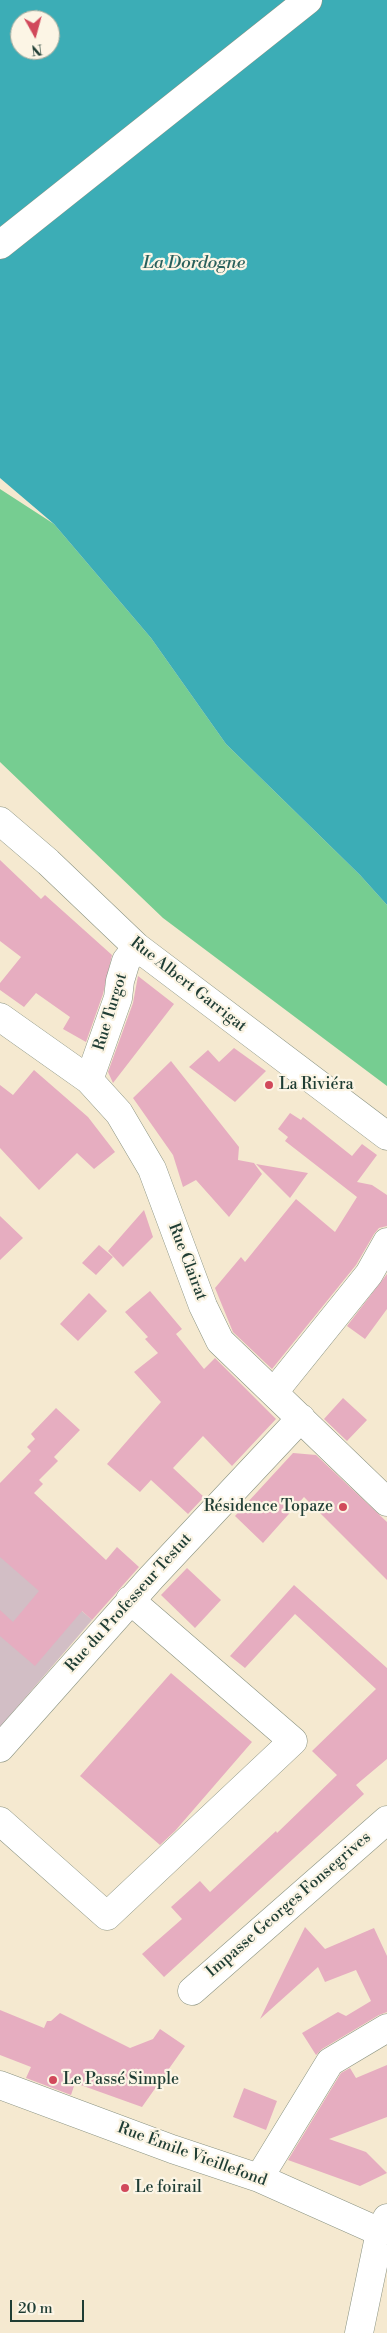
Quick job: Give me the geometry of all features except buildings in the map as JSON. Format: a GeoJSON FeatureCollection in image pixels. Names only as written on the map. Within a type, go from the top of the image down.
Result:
{"type":"FeatureCollection","features":[{"type":"Feature","properties":{"kind":"street"},"geometry":{"type":"LineString","coordinates":[[0,245],[308,0]]}},
{"type":"Feature","properties":{"kind":"street","name":"Rue Albert Garrigat"},"geometry":{"type":"LineString","coordinates":[[0,821],[48,862],[137,947],[387,1136]]}},
{"type":"Feature","properties":{"kind":"street","name":"Rue Turgot"},"geometry":{"type":"LineString","coordinates":[[89,1080],[118,998],[120,981],[126,961],[137,947]]}},
{"type":"Feature","properties":{"kind":"street","name":"Rue Clairat"},"geometry":{"type":"LineString","coordinates":[[0,1017],[89,1080],[119,1113],[152,1168],[203,1306],[220,1341],[387,1502]]}},
{"type":"Feature","properties":{"kind":"street"},"geometry":{"type":"LineString","coordinates":[[274,1392],[369,1274],[387,1242]]}},
{"type":"Feature","properties":{"kind":"street","name":"Rue du Professeur Testut"},"geometry":{"type":"LineString","coordinates":[[0,1748],[130,1600],[301,1418]]}},
{"type":"Feature","properties":{"kind":"street"},"geometry":{"type":"LineString","coordinates":[[0,1821],[107,1916],[293,1741],[130,1600]]}},
{"type":"Feature","properties":{"kind":"street","name":"Impasse Georges Fonsegrives"},"geometry":{"type":"LineString","coordinates":[[192,1991],[387,1820]]}},
{"type":"Feature","properties":{"kind":"street"},"geometry":{"type":"LineString","coordinates":[[258,2178],[330,2062],[387,2028]]}},
{"type":"Feature","properties":{"kind":"street","name":"Rue Émile Vieillefond"},"geometry":{"type":"LineString","coordinates":[[0,2085],[384,2225]]}},
{"type":"Feature","properties":{"kind":"street"},"geometry":{"type":"LineString","coordinates":[[358,2333],[384,2225]]}},
{"type":"Feature","properties":{"kind":"shaded area"},"geometry":{"type":"Polygon","coordinates":[[[0,1538],[92,1620],[0,1727],[0,1538]]]}},
{"type":"Feature","properties":{"kind":"green space"},"geometry":{"type":"Polygon","coordinates":[[[0,489],[54,524],[151,638],[226,744],[360,875],[387,905],[387,1086],[163,918],[0,762],[0,489]]]}},
{"type":"Feature","properties":{"kind":"water","name":"La Dordogne"},"geometry":{"type":"Polygon","coordinates":[[[0,0],[387,0],[387,905],[360,875],[226,744],[151,638],[54,524],[0,478],[0,0]]]}},
{"type":"Feature","properties":{"kind":"place","name":"La Riviéra"},"geometry":{"type":"Point","coordinates":[269,1085]}},
{"type":"Feature","properties":{"kind":"place","name":"Résidence Topaze"},"geometry":{"type":"Point","coordinates":[343,1507]}},
{"type":"Feature","properties":{"kind":"place","name":"Le Passé Simple"},"geometry":{"type":"Point","coordinates":[53,2080]}},
{"type":"Feature","properties":{"kind":"place","name":"Le foirail"},"geometry":{"type":"Point","coordinates":[125,2188]}}]}
